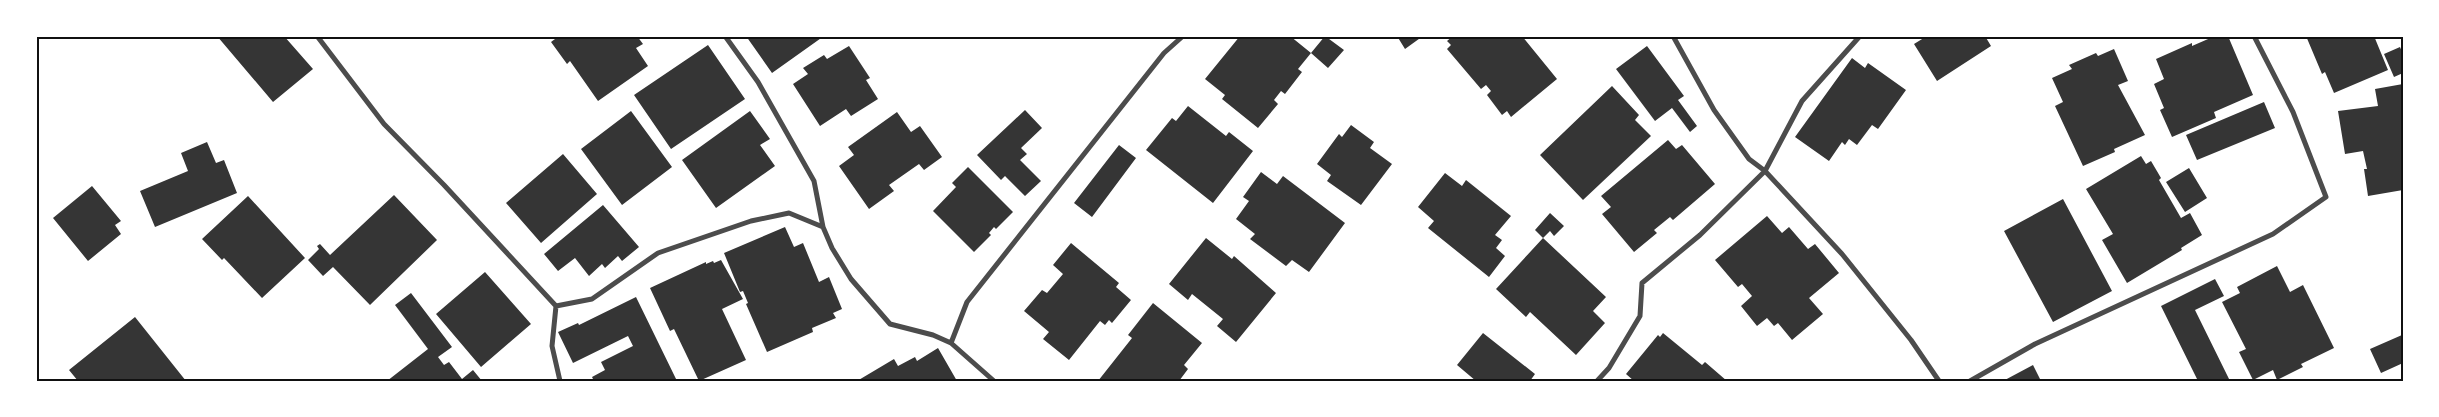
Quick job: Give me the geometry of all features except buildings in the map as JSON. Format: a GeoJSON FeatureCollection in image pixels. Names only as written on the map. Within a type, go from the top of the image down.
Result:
{"type":"FeatureCollection","features":[{"type":"Feature","properties":{"kind":"street"},"geometry":{"type":"LineString","coordinates":[[317,36],[384,124],[444,185],[556,306],[552,346],[560,381]]}},
{"type":"Feature","properties":{"kind":"street"},"geometry":{"type":"LineString","coordinates":[[725,36],[758,82],[814,181],[823,227],[832,248],[851,279],[890,324],[933,335],[952,343],[994,381]]}},
{"type":"Feature","properties":{"kind":"street"},"geometry":{"type":"LineString","coordinates":[[952,343],[968,302],[1164,53],[1183,36]]}},
{"type":"Feature","properties":{"kind":"street"},"geometry":{"type":"LineString","coordinates":[[1673,36],[1714,110],[1749,159],[1765,170],[1842,254],[1911,340],[1939,381]]}},
{"type":"Feature","properties":{"kind":"street"},"geometry":{"type":"LineString","coordinates":[[1597,381],[1609,368],[1640,316],[1642,282],[1700,235],[1765,170],[1802,101],[1860,36]]}},
{"type":"Feature","properties":{"kind":"street"},"geometry":{"type":"LineString","coordinates":[[1970,381],[2035,344],[2272,234],[2326,197],[2293,112],[2254,36]]}},
{"type":"Feature","properties":{"kind":"street"},"geometry":{"type":"LineString","coordinates":[[556,306],[592,299],[658,253],[751,221],[789,213],[823,227]]}}]}
